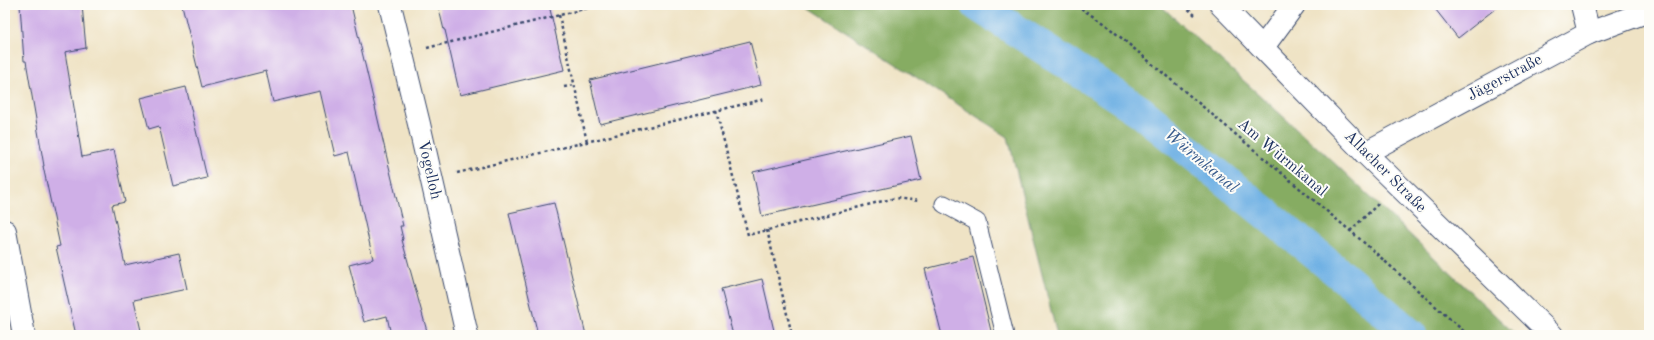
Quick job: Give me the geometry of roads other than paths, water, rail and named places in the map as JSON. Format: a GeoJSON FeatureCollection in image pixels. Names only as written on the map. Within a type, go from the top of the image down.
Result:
{"type":"FeatureCollection","features":[{"type":"Feature","properties":{"kind":"street","name":"Vogelloh"},"geometry":{"type":"LineString","coordinates":[[390,5],[467,335]]}},
{"type":"Feature","properties":{"kind":"street","name":"Allacher Straße"},"geometry":{"type":"LineString","coordinates":[[1221,5],[1365,153],[1552,335]]}},
{"type":"Feature","properties":{"kind":"street"},"geometry":{"type":"LineString","coordinates":[[1263,47],[1294,5]]}},
{"type":"Feature","properties":{"kind":"street"},"geometry":{"type":"LineString","coordinates":[[1582,5],[1589,33]]}},
{"type":"Feature","properties":{"kind":"street","name":"Jägerstraße"},"geometry":{"type":"LineString","coordinates":[[1365,153],[1589,33],[1649,11]]}},
{"type":"Feature","properties":{"kind":"street"},"geometry":{"type":"LineString","coordinates":[[5,231],[24,335]]}},
{"type":"Feature","properties":{"kind":"lane"},"geometry":{"type":"LineString","coordinates":[[944,204],[977,222],[1005,335]]}},
{"type":"Feature","properties":{"kind":"waterway","name":"Würmkanal"},"geometry":{"type":"LineString","coordinates":[[977,5],[1140,111],[1351,283],[1411,335]]}}]}
